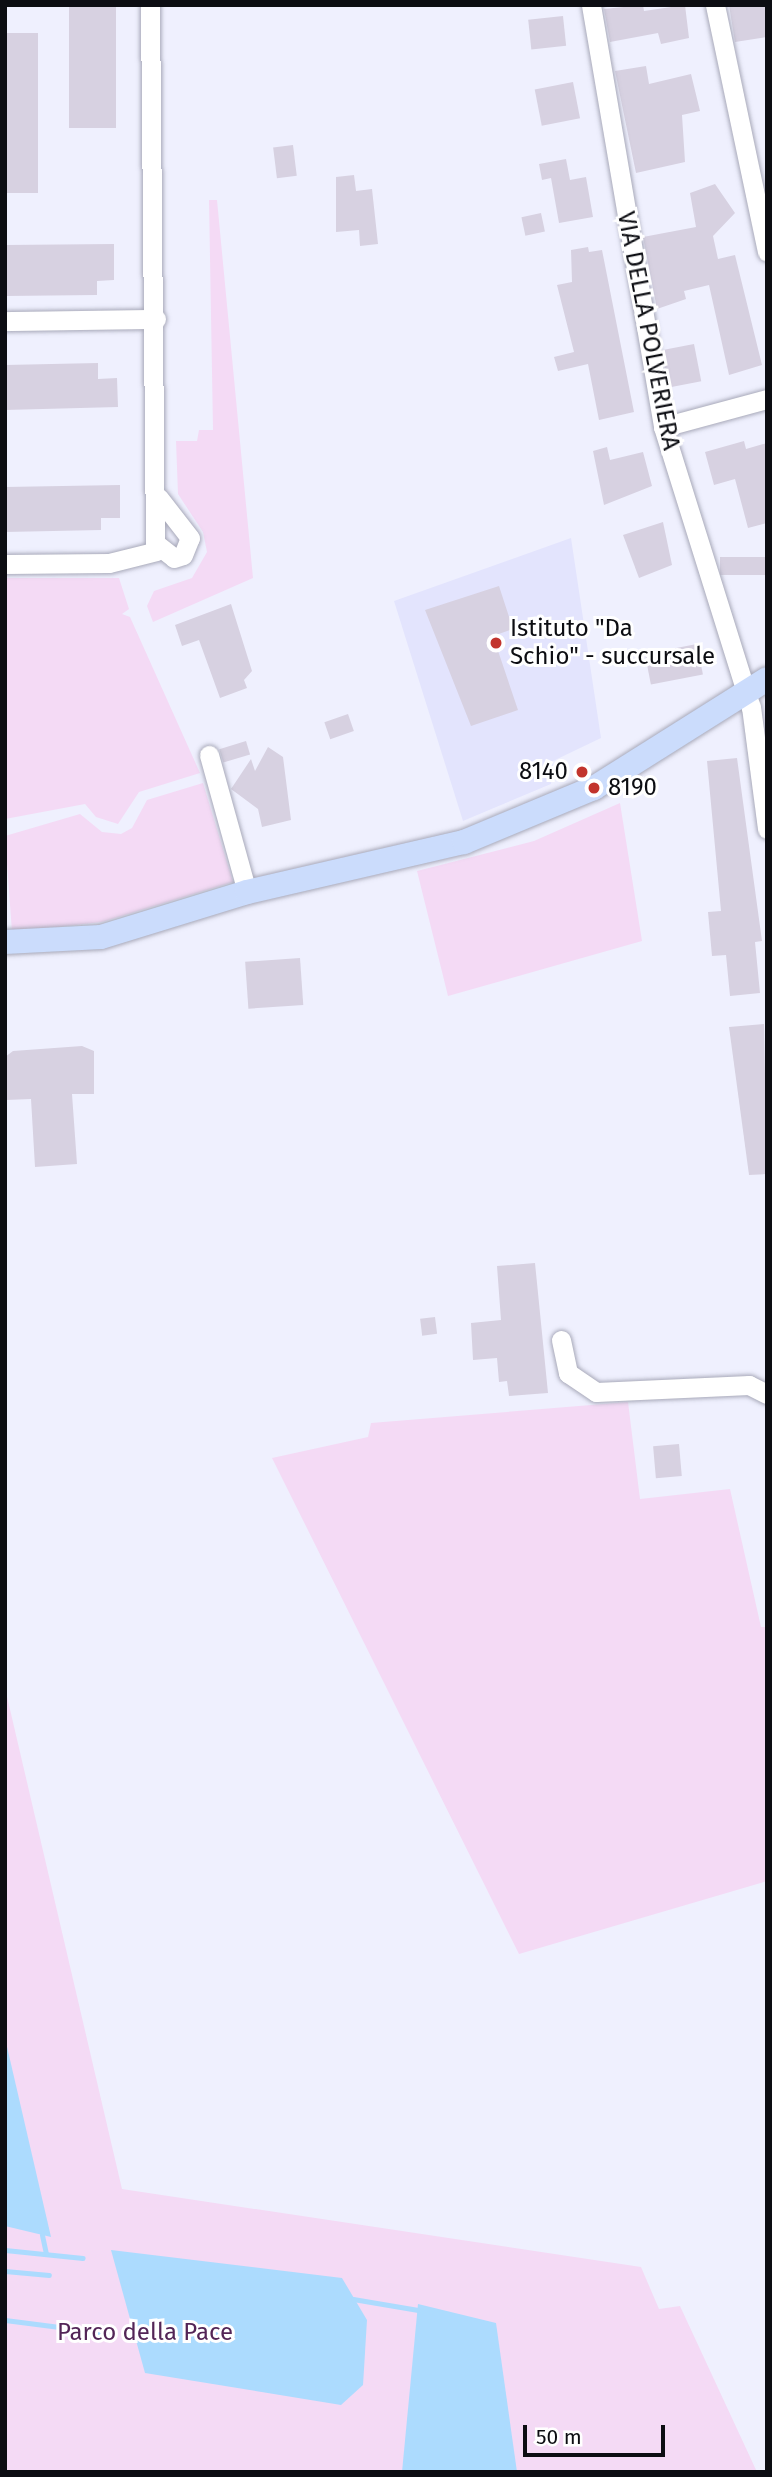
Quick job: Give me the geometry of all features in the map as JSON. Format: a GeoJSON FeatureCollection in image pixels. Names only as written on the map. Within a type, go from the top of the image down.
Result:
{"type":"FeatureCollection","features":[{"type":"Feature","properties":{"kind":"main road"},"geometry":{"type":"LineString","coordinates":[[5,942],[102,937],[247,892],[464,842],[517,822],[652,756],[756,685]]}},
{"type":"Feature","properties":{"kind":"street"},"geometry":{"type":"LineString","coordinates":[[150,5],[159,498],[157,551]]}},
{"type":"Feature","properties":{"kind":"street","name":"VIA DELLA POLVERIERA"},"geometry":{"type":"LineString","coordinates":[[591,5],[663,426],[756,685],[767,829]]}},
{"type":"Feature","properties":{"kind":"street"},"geometry":{"type":"LineString","coordinates":[[715,5],[767,252]]}},
{"type":"Feature","properties":{"kind":"street"},"geometry":{"type":"LineString","coordinates":[[5,321],[156,319]]}},
{"type":"Feature","properties":{"kind":"street"},"geometry":{"type":"LineString","coordinates":[[663,426],[767,399]]}},
{"type":"Feature","properties":{"kind":"street"},"geometry":{"type":"LineString","coordinates":[[5,564],[109,563],[157,551],[183,555],[190,538],[159,498]]}},
{"type":"Feature","properties":{"kind":"street"},"geometry":{"type":"LineString","coordinates":[[209,755],[247,892]]}},
{"type":"Feature","properties":{"kind":"street"},"geometry":{"type":"LineString","coordinates":[[561,1340],[568,1373],[596,1392],[749,1385],[767,1394]]}},
{"type":"Feature","properties":{"kind":"shaded area","name":"Istituto \"Da Schio\" - succursale"},"geometry":{"type":"Polygon","coordinates":[[[571,538],[601,738],[553,761],[551,784],[463,821],[394,601],[571,538]]]}},
{"type":"Feature","properties":{"kind":"green space"},"geometry":{"type":"Polygon","coordinates":[[[209,200],[217,200],[253,578],[153,622],[147,606],[154,591],[192,578],[207,552],[203,532],[178,494],[176,441],[197,441],[199,430],[213,430],[209,200]]]}},
{"type":"Feature","properties":{"kind":"green space"},"geometry":{"type":"Polygon","coordinates":[[[5,578],[119,578],[129,609],[122,614],[130,617],[200,773],[139,792],[118,824],[96,817],[85,804],[5,819],[5,578]]]}},
{"type":"Feature","properties":{"kind":"green space"},"geometry":{"type":"Polygon","coordinates":[[[203,783],[233,882],[102,922],[12,932],[5,836],[80,814],[102,832],[121,834],[132,828],[147,800],[203,783]]]}},
{"type":"Feature","properties":{"kind":"green space"},"geometry":{"type":"Polygon","coordinates":[[[620,803],[642,941],[448,996],[417,871],[534,841],[620,803]]]}},
{"type":"Feature","properties":{"kind":"green space"},"geometry":{"type":"Polygon","coordinates":[[[628,1402],[640,1499],[730,1489],[761,1627],[767,1627],[767,1881],[519,1954],[272,1458],[368,1437],[371,1423],[628,1402]]]}},
{"type":"Feature","properties":{"kind":"green space","name":"Parco della Pace"},"geometry":{"type":"Polygon","coordinates":[[[5,1688],[122,2189],[641,2267],[659,2309],[680,2306],[757,2472],[5,2472],[5,1688]]]}},
{"type":"Feature","properties":{"kind":"water"},"geometry":{"type":"Polygon","coordinates":[[[5,2038],[51,2237],[5,2226],[5,2038]]]}},
{"type":"Feature","properties":{"kind":"water"},"geometry":{"type":"Polygon","coordinates":[[[111,2250],[342,2278],[367,2320],[363,2385],[341,2405],[145,2373],[111,2250]]]}},
{"type":"Feature","properties":{"kind":"water"},"geometry":{"type":"Polygon","coordinates":[[[418,2304],[496,2323],[517,2472],[402,2472],[418,2304]]]}},
{"type":"Feature","properties":{"kind":"building"},"geometry":{"type":"Polygon","coordinates":[[[69,5],[116,5],[116,128],[69,128],[69,5]]]}},
{"type":"Feature","properties":{"kind":"building"},"geometry":{"type":"Polygon","coordinates":[[[643,5],[644,11],[685,5],[689,38],[661,44],[658,33],[610,42],[604,9],[643,5]]]}},
{"type":"Feature","properties":{"kind":"building"},"geometry":{"type":"Polygon","coordinates":[[[729,5],[767,5],[767,37],[735,42],[729,5]]]}},
{"type":"Feature","properties":{"kind":"building"},"geometry":{"type":"Polygon","coordinates":[[[563,16],[566,46],[531,49],[528,20],[563,16]]]}},
{"type":"Feature","properties":{"kind":"building"},"geometry":{"type":"Polygon","coordinates":[[[5,33],[38,33],[38,193],[5,193],[5,33]]]}},
{"type":"Feature","properties":{"kind":"building"},"geometry":{"type":"Polygon","coordinates":[[[646,66],[649,84],[691,74],[700,111],[682,115],[685,162],[636,173],[615,71],[646,66]]]}},
{"type":"Feature","properties":{"kind":"building"},"geometry":{"type":"Polygon","coordinates":[[[573,82],[580,118],[542,126],[535,89],[573,82]]]}},
{"type":"Feature","properties":{"kind":"building"},"geometry":{"type":"Polygon","coordinates":[[[293,145],[297,176],[277,178],[273,147],[293,145]]]}},
{"type":"Feature","properties":{"kind":"building"},"geometry":{"type":"Polygon","coordinates":[[[566,159],[570,180],[586,177],[593,217],[559,223],[551,178],[542,180],[539,164],[566,159]]]}},
{"type":"Feature","properties":{"kind":"building"},"geometry":{"type":"Polygon","coordinates":[[[354,175],[356,191],[372,189],[378,244],[360,246],[359,230],[336,232],[336,177],[354,175]]]}},
{"type":"Feature","properties":{"kind":"building"},"geometry":{"type":"Polygon","coordinates":[[[715,184],[735,213],[713,236],[718,259],[735,255],[762,365],[729,375],[709,285],[684,291],[686,299],[657,309],[643,237],[696,227],[690,193],[715,184]]]}},
{"type":"Feature","properties":{"kind":"building"},"geometry":{"type":"Polygon","coordinates":[[[541,213],[545,232],[525,236],[521,217],[541,213]]]}},
{"type":"Feature","properties":{"kind":"building"},"geometry":{"type":"Polygon","coordinates":[[[114,244],[114,280],[97,281],[97,295],[5,296],[5,245],[114,244]]]}},
{"type":"Feature","properties":{"kind":"building"},"geometry":{"type":"Polygon","coordinates":[[[588,247],[589,252],[602,250],[634,412],[599,420],[588,364],[558,371],[554,357],[574,352],[557,285],[572,282],[571,250],[588,247]]]}},
{"type":"Feature","properties":{"kind":"building"},"geometry":{"type":"Polygon","coordinates":[[[694,344],[701,381],[669,388],[662,350],[694,344]]]}},
{"type":"Feature","properties":{"kind":"building"},"geometry":{"type":"Polygon","coordinates":[[[98,363],[98,379],[117,378],[118,407],[5,410],[5,365],[98,363]]]}},
{"type":"Feature","properties":{"kind":"building"},"geometry":{"type":"Polygon","coordinates":[[[744,441],[746,449],[767,443],[767,523],[748,528],[735,479],[714,485],[705,452],[744,441]]]}},
{"type":"Feature","properties":{"kind":"building"},"geometry":{"type":"Polygon","coordinates":[[[607,447],[610,460],[643,452],[652,486],[604,505],[593,451],[607,447]]]}},
{"type":"Feature","properties":{"kind":"building"},"geometry":{"type":"Polygon","coordinates":[[[120,485],[120,518],[101,518],[101,530],[5,532],[5,487],[120,485]]]}},
{"type":"Feature","properties":{"kind":"building"},"geometry":{"type":"Polygon","coordinates":[[[663,522],[672,565],[639,578],[623,535],[663,522]]]}},
{"type":"Feature","properties":{"kind":"building"},"geometry":{"type":"Polygon","coordinates":[[[720,557],[767,557],[767,575],[720,575],[720,557]]]}},
{"type":"Feature","properties":{"kind":"building"},"geometry":{"type":"Polygon","coordinates":[[[499,586],[513,629],[493,636],[518,710],[471,726],[425,610],[499,586]]]}},
{"type":"Feature","properties":{"kind":"building"},"geometry":{"type":"Polygon","coordinates":[[[231,604],[252,671],[244,680],[247,688],[220,698],[199,640],[182,646],[175,625],[231,604]]]}},
{"type":"Feature","properties":{"kind":"building"},"geometry":{"type":"Polygon","coordinates":[[[697,644],[703,674],[651,685],[645,654],[697,644]]]}},
{"type":"Feature","properties":{"kind":"building"},"geometry":{"type":"Polygon","coordinates":[[[348,714],[354,731],[330,739],[324,722],[348,714]]]}},
{"type":"Feature","properties":{"kind":"building"},"geometry":{"type":"Polygon","coordinates":[[[246,741],[250,754],[223,763],[219,749],[246,741]]]}},
{"type":"Feature","properties":{"kind":"building"},"geometry":{"type":"Polygon","coordinates":[[[268,747],[283,757],[291,820],[262,827],[258,809],[231,789],[251,759],[255,771],[268,747]]]}},
{"type":"Feature","properties":{"kind":"building"},"geometry":{"type":"Polygon","coordinates":[[[737,758],[762,941],[755,942],[760,993],[730,996],[726,955],[712,956],[708,912],[721,911],[707,761],[737,758]]]}},
{"type":"Feature","properties":{"kind":"building"},"geometry":{"type":"Polygon","coordinates":[[[300,958],[303,1005],[248,1009],[245,962],[300,958]]]}},
{"type":"Feature","properties":{"kind":"building"},"geometry":{"type":"Polygon","coordinates":[[[764,1024],[767,1174],[749,1175],[729,1027],[764,1024]]]}},
{"type":"Feature","properties":{"kind":"building"},"geometry":{"type":"Polygon","coordinates":[[[82,1046],[94,1051],[94,1094],[72,1094],[77,1164],[35,1167],[31,1099],[6,1100],[5,1057],[13,1051],[82,1046]]]}},
{"type":"Feature","properties":{"kind":"building"},"geometry":{"type":"Polygon","coordinates":[[[535,1263],[548,1393],[509,1396],[507,1381],[499,1382],[497,1358],[473,1360],[471,1323],[501,1320],[497,1266],[535,1263]]]}},
{"type":"Feature","properties":{"kind":"building"},"geometry":{"type":"Polygon","coordinates":[[[435,1317],[437,1334],[422,1336],[420,1319],[435,1317]]]}},
{"type":"Feature","properties":{"kind":"building"},"geometry":{"type":"Polygon","coordinates":[[[679,1444],[682,1476],[656,1478],[653,1446],[679,1444]]]}},
{"type":"Feature","properties":{"kind":"waterway"},"geometry":{"type":"LineString","coordinates":[[42,2235],[46,2254]]}},
{"type":"Feature","properties":{"kind":"waterway"},"geometry":{"type":"LineString","coordinates":[[5,2250],[83,2258]]}},
{"type":"Feature","properties":{"kind":"waterway"},"geometry":{"type":"LineString","coordinates":[[5,2271],[49,2275]]}},
{"type":"Feature","properties":{"kind":"waterway"},"geometry":{"type":"LineString","coordinates":[[353,2299],[418,2310]]}},
{"type":"Feature","properties":{"kind":"waterway"},"geometry":{"type":"LineString","coordinates":[[5,2320],[106,2333]]}},
{"type":"Feature","properties":{"kind":"place","name":"Istituto \"Da Schio\" - succursale"},"geometry":{"type":"Point","coordinates":[496,643]}},
{"type":"Feature","properties":{"kind":"place","name":"8140"},"geometry":{"type":"Point","coordinates":[582,772]}},
{"type":"Feature","properties":{"kind":"place","name":"8190"},"geometry":{"type":"Point","coordinates":[594,788]}}]}
